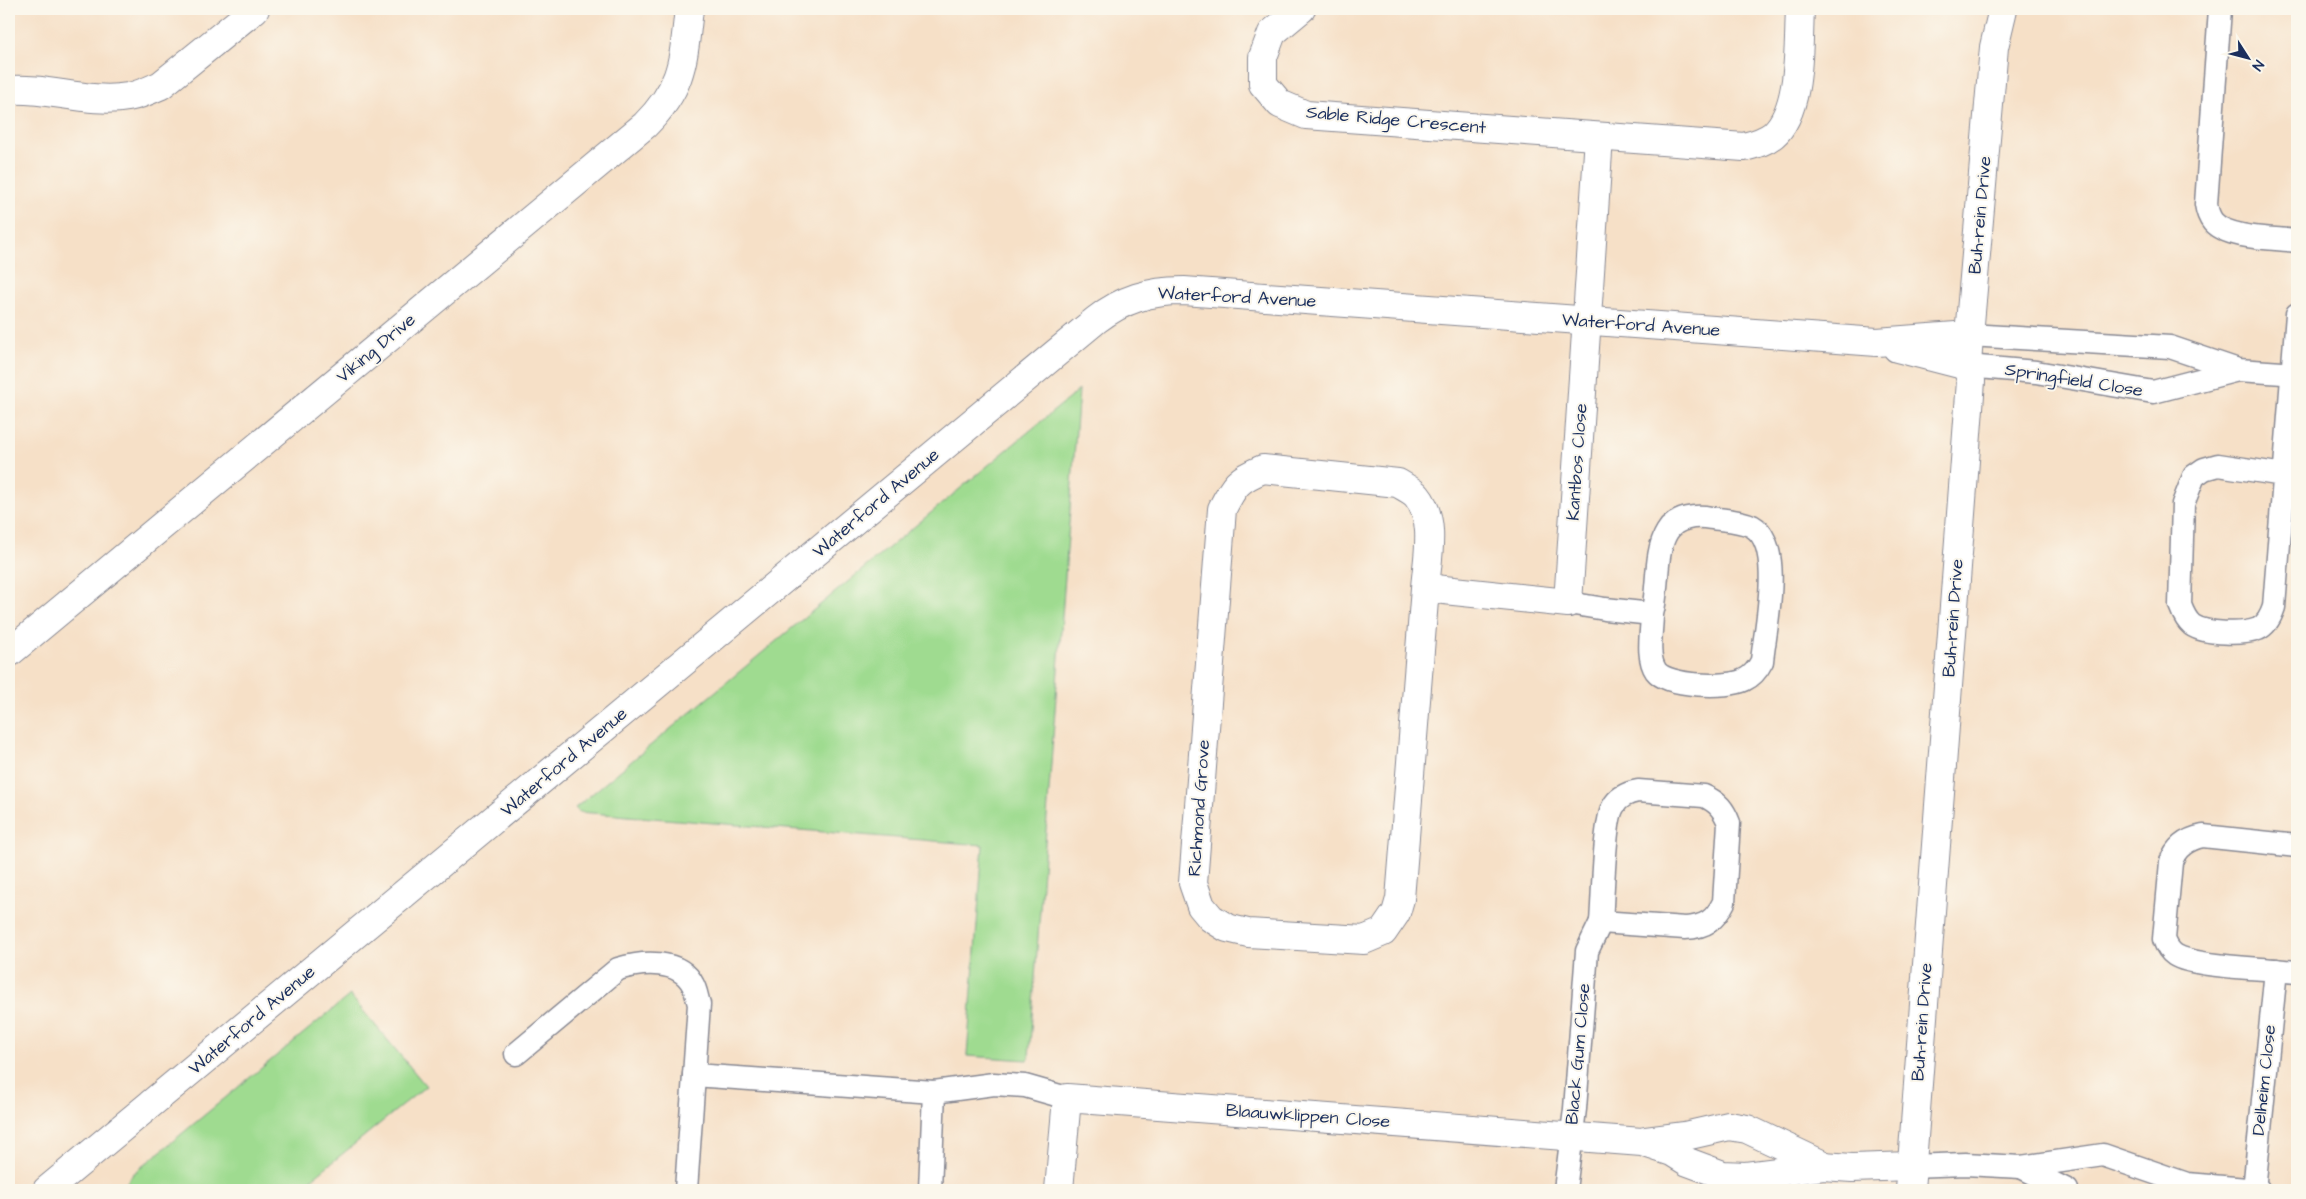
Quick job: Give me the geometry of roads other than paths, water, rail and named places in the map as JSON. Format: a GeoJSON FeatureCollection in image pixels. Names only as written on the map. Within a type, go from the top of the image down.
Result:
{"type":"FeatureCollection","features":[{"type":"Feature","properties":{"kind":"street"},"geometry":{"type":"LineString","coordinates":[[9,90],[24,89],[112,99],[145,93],[161,85],[255,9]]}},
{"type":"Feature","properties":{"kind":"street","name":"Viking Drive"},"geometry":{"type":"LineString","coordinates":[[9,653],[645,125],[672,93],[679,76],[689,9]]}},
{"type":"Feature","properties":{"kind":"street","name":"Sable Ridge Crescent"},"geometry":{"type":"LineString","coordinates":[[1300,9],[1272,33],[1263,56],[1263,84],[1280,104],[1306,115],[1744,147],[1762,142],[1774,134],[1788,115],[1795,85],[1800,9]]}},
{"type":"Feature","properties":{"kind":"street","name":"Buh-rein Drive"},"geometry":{"type":"LineString","coordinates":[[1990,9],[1994,47]]}},
{"type":"Feature","properties":{"kind":"street","name":"Buh-rein Drive"},"geometry":{"type":"LineString","coordinates":[[1910,1178],[1971,381],[1967,366],[1969,335],[1994,47],[2003,9]]}},
{"type":"Feature","properties":{"kind":"street"},"geometry":{"type":"LineString","coordinates":[[1586,321],[1600,137]]}},
{"type":"Feature","properties":{"kind":"street","name":"Waterford Avenue"},"geometry":{"type":"LineString","coordinates":[[47,1190],[1111,308],[1128,299],[1147,293],[1184,290],[1877,342],[1969,335]]}},
{"type":"Feature","properties":{"kind":"street","name":"Kantbos Close"},"geometry":{"type":"LineString","coordinates":[[1568,603],[1586,321]]}},
{"type":"Feature","properties":{"kind":"street","name":"Waterford Avenue"},"geometry":{"type":"LineString","coordinates":[[1877,342],[1967,366]]}},
{"type":"Feature","properties":{"kind":"street","name":"Richmond Grove"},"geometry":{"type":"LineString","coordinates":[[1263,469],[1398,483],[1416,495],[1425,507],[1429,525],[1425,588],[1400,889],[1396,913],[1383,932],[1364,940],[1248,934],[1227,928],[1211,918],[1201,906],[1193,883],[1222,509],[1233,486],[1245,476],[1263,469]]}},
{"type":"Feature","properties":{"kind":"street"},"geometry":{"type":"LineString","coordinates":[[1425,588],[1568,603]]}},
{"type":"Feature","properties":{"kind":"street"},"geometry":{"type":"LineString","coordinates":[[1059,1190],[1067,1098]]}},
{"type":"Feature","properties":{"kind":"street","name":"Blaauwklippen Close"},"geometry":{"type":"LineString","coordinates":[[1067,1098],[1642,1142],[1685,1136],[1729,1126],[1747,1129],[1823,1166]]}},
{"type":"Feature","properties":{"kind":"street","name":"Blaauwklippen Close"},"geometry":{"type":"LineString","coordinates":[[1642,1142],[1672,1152],[1688,1162],[1723,1175],[1746,1176],[1823,1166],[1852,1168],[1910,1178]]}},
{"type":"Feature","properties":{"kind":"lane"},"geometry":{"type":"LineString","coordinates":[[2220,9],[2206,204],[2208,214],[2217,226],[2232,233],[2297,241]]}},
{"type":"Feature","properties":{"kind":"lane"},"geometry":{"type":"LineString","coordinates":[[2284,476],[2218,465],[2194,476],[2183,504],[2180,605],[2184,616],[2191,624],[2206,632],[2248,632],[2260,628],[2271,616],[2274,607],[2294,374],[2297,314]]}},
{"type":"Feature","properties":{"kind":"lane","name":"Springfield Close"},"geometry":{"type":"LineString","coordinates":[[1969,335],[2170,347],[2238,370],[2294,374]]}},
{"type":"Feature","properties":{"kind":"lane","name":"Springfield Close"},"geometry":{"type":"LineString","coordinates":[[1967,366],[2036,372],[2153,392],[2238,370]]}},
{"type":"Feature","properties":{"kind":"lane"},"geometry":{"type":"LineString","coordinates":[[1700,516],[1741,522],[1753,527],[1761,534],[1767,543],[1772,568],[1762,661],[1757,671],[1746,680],[1731,685],[1720,685],[1670,681],[1662,677],[1652,663],[1652,614],[1662,543],[1668,530],[1676,523],[1686,518],[1700,516]]}},
{"type":"Feature","properties":{"kind":"lane"},"geometry":{"type":"LineString","coordinates":[[1568,603],[1652,614]]}},
{"type":"Feature","properties":{"kind":"lane","name":"Black Gum Close"},"geometry":{"type":"LineString","coordinates":[[1565,1190],[1575,1109],[1587,951],[1601,922],[1610,815],[1620,798],[1628,793],[1638,791],[1696,795],[1713,800],[1720,806],[1729,823],[1724,902],[1710,922],[1698,928],[1685,928],[1601,922]]}},
{"type":"Feature","properties":{"kind":"lane"},"geometry":{"type":"LineString","coordinates":[[2297,846],[2203,836],[2191,839],[2183,844],[2173,856],[2171,862],[2164,939],[2176,956],[2194,962],[2297,972]]}},
{"type":"Feature","properties":{"kind":"lane"},"geometry":{"type":"LineString","coordinates":[[516,1054],[618,969],[637,963],[662,964],[687,976],[694,985],[699,1004],[686,1190]]}},
{"type":"Feature","properties":{"kind":"lane","name":"Delheim Close"},"geometry":{"type":"LineString","coordinates":[[2254,1190],[2276,970],[2273,970]]}},
{"type":"Feature","properties":{"kind":"lane"},"geometry":{"type":"LineString","coordinates":[[694,1075],[934,1092],[994,1084],[1025,1086],[1067,1098]]}},
{"type":"Feature","properties":{"kind":"lane"},"geometry":{"type":"LineString","coordinates":[[930,1190],[934,1092]]}},
{"type":"Feature","properties":{"kind":"lane"},"geometry":{"type":"LineString","coordinates":[[1910,1178],[1964,1164],[2021,1167],[2104,1155],[2187,1184],[2259,1190]]}},
{"type":"Feature","properties":{"kind":"lane"},"geometry":{"type":"LineString","coordinates":[[2021,1167],[2067,1190]]}},
{"type":"Feature","properties":{"kind":"lane"},"geometry":{"type":"LineString","coordinates":[[2158,1190],[2187,1184]]}}]}
